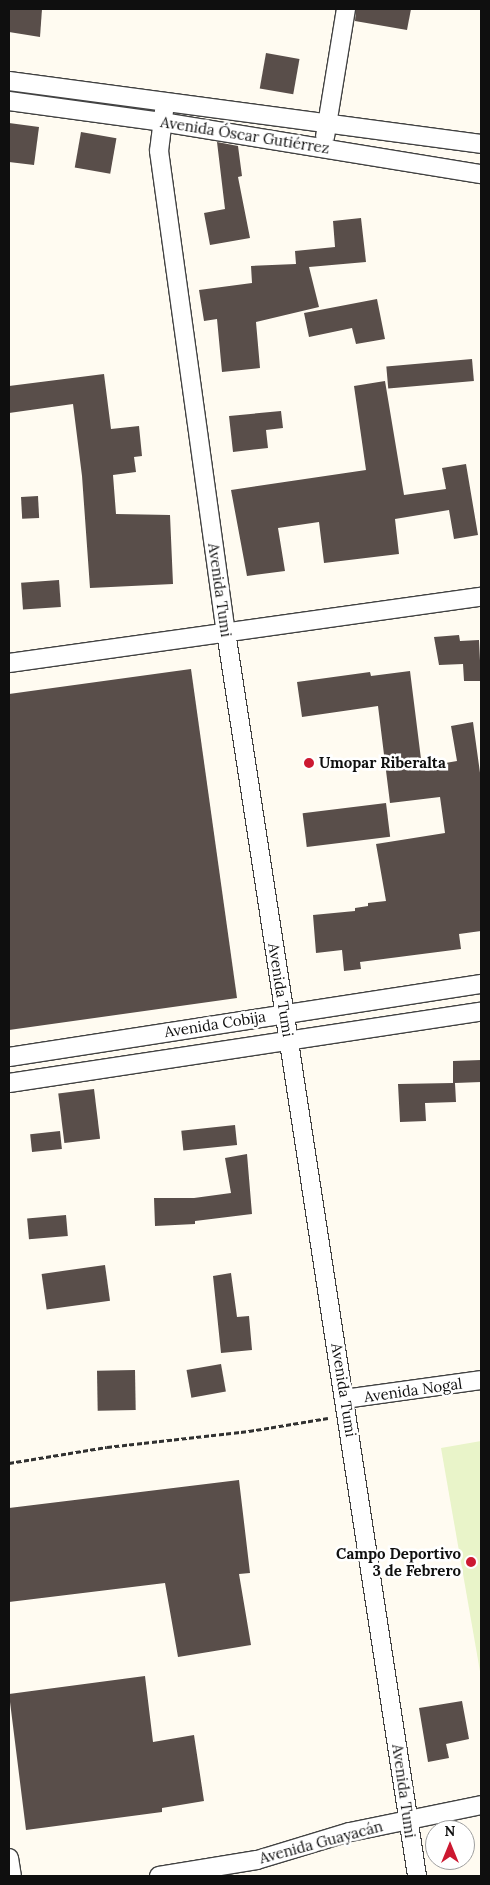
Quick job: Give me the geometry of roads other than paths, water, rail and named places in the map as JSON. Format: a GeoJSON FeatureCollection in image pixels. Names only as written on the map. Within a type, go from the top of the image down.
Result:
{"type":"FeatureCollection","features":[{"type":"Feature","properties":{"kind":"street"},"geometry":{"type":"LineString","coordinates":[[323,147],[346,9]]}},
{"type":"Feature","properties":{"kind":"street","name":"Avenida Óscar Gutiérrez"},"geometry":{"type":"LineString","coordinates":[[9,81],[327,125],[481,144]]}},
{"type":"Feature","properties":{"kind":"street","name":"Avenida Óscar Gutiérrez"},"geometry":{"type":"LineString","coordinates":[[9,101],[162,122],[481,174]]}},
{"type":"Feature","properties":{"kind":"street","name":"Avenida Tumi"},"geometry":{"type":"LineString","coordinates":[[164,103],[159,151],[226,632],[417,1876]]}},
{"type":"Feature","properties":{"kind":"street"},"geometry":{"type":"LineString","coordinates":[[9,663],[481,597]]}},
{"type":"Feature","properties":{"kind":"street","name":"Avenida Cobija"},"geometry":{"type":"LineString","coordinates":[[9,1057],[481,984]]}},
{"type":"Feature","properties":{"kind":"street","name":"Avenida Cobija"},"geometry":{"type":"LineString","coordinates":[[9,1083],[481,1012]]}},
{"type":"Feature","properties":{"kind":"street","name":"Avenida Nogal"},"geometry":{"type":"LineString","coordinates":[[346,1407],[481,1380]]}},
{"type":"Feature","properties":{"kind":"street","name":"Avenida Guayacán"},"geometry":{"type":"LineString","coordinates":[[160,1876],[257,1860],[350,1832],[481,1805]]}},
{"type":"Feature","properties":{"kind":"street"},"geometry":{"type":"LineString","coordinates":[[9,1858],[12,1876]]}},
{"type":"Feature","properties":{"kind":"place","name":"Umopar Riberalta"},"geometry":{"type":"Point","coordinates":[309,763]}},
{"type":"Feature","properties":{"kind":"place","name":"Campo Deportivo 3 de Febrero"},"geometry":{"type":"Point","coordinates":[471,1562]}}]}
